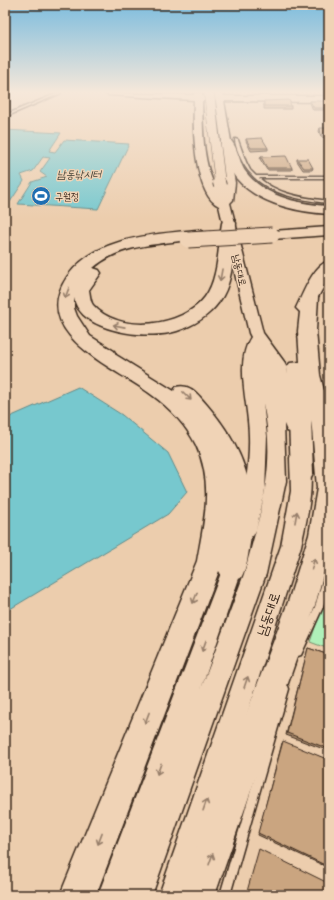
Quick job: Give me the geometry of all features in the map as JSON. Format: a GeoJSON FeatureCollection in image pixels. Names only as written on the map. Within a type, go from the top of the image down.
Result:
{"type":"FeatureCollection","features":[{"type":"Feature","properties":{"kind":"highway"},"geometry":{"type":"LineString","coordinates":[[231,141],[241,174],[254,187],[286,202],[329,210]]}},
{"type":"Feature","properties":{"kind":"highway"},"geometry":{"type":"LineString","coordinates":[[192,237],[146,246],[115,258],[101,266],[90,276],[82,288],[80,298],[84,308],[95,317],[111,324],[131,328],[152,330],[172,327],[191,320],[203,312],[213,300],[221,280],[229,223]]}},
{"type":"Feature","properties":{"kind":"highway"},"geometry":{"type":"LineString","coordinates":[[274,232],[329,225]]}},
{"type":"Feature","properties":{"kind":"highway"},"geometry":{"type":"LineString","coordinates":[[78,895],[221,566],[217,518],[218,489],[213,460],[200,434],[182,410],[159,389],[94,350],[84,342],[73,329],[66,312],[64,298],[72,282],[81,270],[96,259],[114,249],[163,237],[329,231]]}},
{"type":"Feature","properties":{"kind":"highway"},"geometry":{"type":"LineString","coordinates":[[302,473],[300,389],[296,371],[302,317],[310,294],[329,266]]}},
{"type":"Feature","properties":{"kind":"highway"},"geometry":{"type":"LineString","coordinates":[[197,895],[302,602],[321,534],[329,488],[323,428],[310,374],[307,331],[310,294]]}},
{"type":"Feature","properties":{"kind":"main road","name":"남동대로"},"geometry":{"type":"LineString","coordinates":[[200,135],[208,182],[214,196],[225,206]]}},
{"type":"Feature","properties":{"kind":"main road","name":"남동대로"},"geometry":{"type":"LineString","coordinates":[[174,895],[291,546],[300,497],[302,473],[289,405],[277,363],[256,333],[220,186],[213,135]]}},
{"type":"Feature","properties":{"kind":"main road","name":"남동대로"},"geometry":{"type":"LineString","coordinates":[[225,206],[230,183],[224,150],[231,141],[229,135]]}},
{"type":"Feature","properties":{"kind":"main road","name":"남동대로"},"geometry":{"type":"LineString","coordinates":[[113,895],[221,566],[247,529],[255,491],[258,436],[251,369],[256,333]]}},
{"type":"Feature","properties":{"kind":"main road"},"geometry":{"type":"LineString","coordinates":[[137,895],[255,574],[271,511],[277,480],[277,444],[274,415],[256,333]]}},
{"type":"Feature","properties":{"kind":"lane"},"geometry":{"type":"LineString","coordinates":[[231,141],[251,173],[268,186],[282,192],[309,199],[329,202]]}},
{"type":"Feature","properties":{"kind":"lane"},"geometry":{"type":"LineString","coordinates":[[256,177],[329,178]]}},
{"type":"Feature","properties":{"kind":"lane"},"geometry":{"type":"LineString","coordinates":[[329,326],[329,348]]}},
{"type":"Feature","properties":{"kind":"lane"},"geometry":{"type":"LineString","coordinates":[[294,659],[319,607],[329,572]]}},
{"type":"Feature","properties":{"kind":"lane"},"geometry":{"type":"LineString","coordinates":[[225,895],[288,681]]}},
{"type":"Feature","properties":{"kind":"green space"},"geometry":{"type":"Polygon","coordinates":[[[329,586],[329,649],[310,642],[329,586]]]}},
{"type":"Feature","properties":{"kind":"water","name":"남동낚시터"},"geometry":{"type":"Polygon","coordinates":[[[5,135],[60,135],[49,151],[55,152],[64,140],[129,144],[98,209],[18,204],[32,182],[47,177],[40,172],[50,158],[43,157],[33,171],[21,175],[24,181],[10,202],[5,202],[5,135]]]}},
{"type":"Feature","properties":{"kind":"water"},"geometry":{"type":"Polygon","coordinates":[[[78,387],[122,415],[168,453],[187,492],[168,514],[5,612],[5,419],[78,387]]]}},
{"type":"Feature","properties":{"kind":"building"},"geometry":{"type":"Polygon","coordinates":[[[262,138],[268,148],[251,148],[246,139],[262,138]]]}},
{"type":"Feature","properties":{"kind":"building"},"geometry":{"type":"Polygon","coordinates":[[[286,156],[292,168],[267,168],[261,157],[286,156]]]}},
{"type":"Feature","properties":{"kind":"building"},"geometry":{"type":"Polygon","coordinates":[[[297,159],[308,159],[313,168],[304,168],[297,159]]]}},
{"type":"Feature","properties":{"kind":"building"},"geometry":{"type":"Polygon","coordinates":[[[308,648],[329,655],[329,749],[287,733],[308,648]]]}},
{"type":"Feature","properties":{"kind":"building"},"geometry":{"type":"Polygon","coordinates":[[[283,741],[329,760],[329,867],[258,833],[283,741]]]}},
{"type":"Feature","properties":{"kind":"building"},"geometry":{"type":"Polygon","coordinates":[[[259,849],[328,883],[326,895],[246,895],[259,849]]]}},
{"type":"Feature","properties":{"kind":"place","name":"구월정"},"geometry":{"type":"Point","coordinates":[41,196]}}]}
